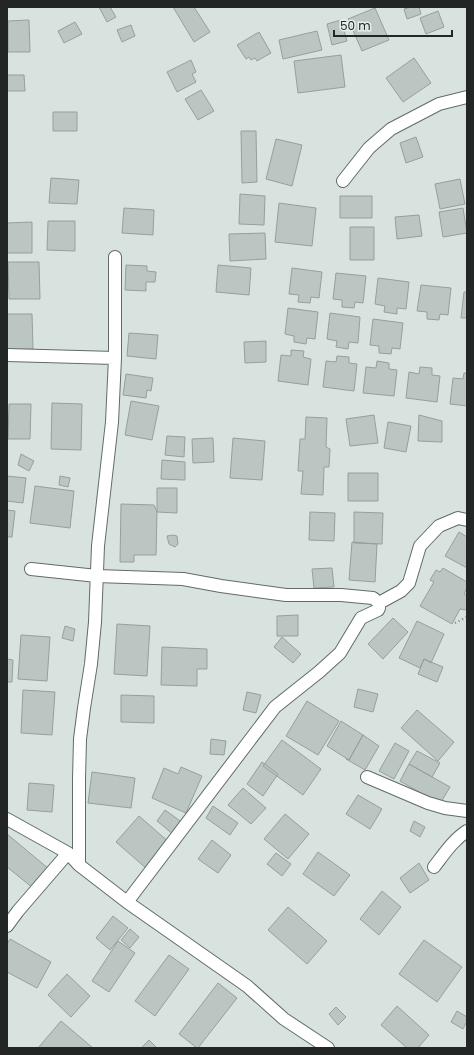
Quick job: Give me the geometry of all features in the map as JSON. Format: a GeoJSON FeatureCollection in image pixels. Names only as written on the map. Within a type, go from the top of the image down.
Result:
{"type":"FeatureCollection","features":[{"type":"Feature","properties":{"kind":"street"},"geometry":{"type":"LineString","coordinates":[[343,181],[369,148],[391,129],[439,104],[467,97]]}},
{"type":"Feature","properties":{"kind":"street"},"geometry":{"type":"LineString","coordinates":[[78,864],[80,739],[91,664],[95,622],[98,546],[112,422],[115,358],[115,257]]}},
{"type":"Feature","properties":{"kind":"street"},"geometry":{"type":"LineString","coordinates":[[7,355],[115,358]]}},
{"type":"Feature","properties":{"kind":"street"},"geometry":{"type":"LineString","coordinates":[[379,603],[401,591],[409,583],[420,546],[439,526],[458,518],[467,520]]}},
{"type":"Feature","properties":{"kind":"street"},"geometry":{"type":"LineString","coordinates":[[32,569],[97,576],[183,579],[286,595],[341,595],[373,598],[379,603]]}},
{"type":"Feature","properties":{"kind":"street"},"geometry":{"type":"LineString","coordinates":[[127,902],[275,707],[340,653],[361,618],[378,610],[379,603]]}},
{"type":"Feature","properties":{"kind":"street"},"geometry":{"type":"LineString","coordinates":[[367,777],[428,803],[445,808],[467,811]]}},
{"type":"Feature","properties":{"kind":"street"},"geometry":{"type":"LineString","coordinates":[[7,819],[68,853],[78,864],[127,902],[247,986],[284,1018],[328,1048]]}},
{"type":"Feature","properties":{"kind":"street"},"geometry":{"type":"LineString","coordinates":[[434,867],[447,849],[467,831]]}},
{"type":"Feature","properties":{"kind":"street"},"geometry":{"type":"LineString","coordinates":[[7,926],[68,853]]}},
{"type":"Feature","properties":{"kind":"path"},"geometry":{"type":"LineString","coordinates":[[456,623],[467,617]]}},
{"type":"Feature","properties":{"kind":"building"},"geometry":{"type":"Polygon","coordinates":[[[99,7],[110,7],[116,17],[107,22],[99,7]]]}},
{"type":"Feature","properties":{"kind":"building"},"geometry":{"type":"Polygon","coordinates":[[[173,7],[194,7],[210,32],[194,42],[173,7]]]}},
{"type":"Feature","properties":{"kind":"building"},"geometry":{"type":"Polygon","coordinates":[[[419,7],[421,14],[407,19],[404,9],[419,7]]]}},
{"type":"Feature","properties":{"kind":"building"},"geometry":{"type":"Polygon","coordinates":[[[375,8],[389,40],[362,51],[348,19],[375,8]]]}},
{"type":"Feature","properties":{"kind":"building"},"geometry":{"type":"Polygon","coordinates":[[[438,11],[444,27],[426,34],[420,18],[438,11]]]}},
{"type":"Feature","properties":{"kind":"building"},"geometry":{"type":"Polygon","coordinates":[[[29,20],[30,52],[8,52],[8,21],[29,20]]]}},
{"type":"Feature","properties":{"kind":"building"},"geometry":{"type":"Polygon","coordinates":[[[341,20],[347,41],[332,45],[327,24],[341,20]]]}},
{"type":"Feature","properties":{"kind":"building"},"geometry":{"type":"Polygon","coordinates":[[[75,22],[82,34],[64,43],[58,31],[75,22]]]}},
{"type":"Feature","properties":{"kind":"building"},"geometry":{"type":"Polygon","coordinates":[[[131,25],[135,36],[122,42],[117,30],[131,25]]]}},
{"type":"Feature","properties":{"kind":"building"},"geometry":{"type":"Polygon","coordinates":[[[317,31],[322,50],[283,59],[279,40],[317,31]]]}},
{"type":"Feature","properties":{"kind":"building"},"geometry":{"type":"Polygon","coordinates":[[[259,32],[271,53],[257,61],[255,58],[251,60],[249,57],[246,59],[237,45],[259,32]]]}},
{"type":"Feature","properties":{"kind":"building"},"geometry":{"type":"Polygon","coordinates":[[[341,55],[345,87],[298,93],[294,61],[341,55]]]}},
{"type":"Feature","properties":{"kind":"building"},"geometry":{"type":"Polygon","coordinates":[[[414,58],[431,83],[403,102],[386,78],[414,58]]]}},
{"type":"Feature","properties":{"kind":"building"},"geometry":{"type":"Polygon","coordinates":[[[191,60],[196,72],[192,74],[196,82],[177,92],[167,72],[191,60]]]}},
{"type":"Feature","properties":{"kind":"building"},"geometry":{"type":"Polygon","coordinates":[[[7,75],[24,75],[25,91],[7,91],[7,75]]]}},
{"type":"Feature","properties":{"kind":"building"},"geometry":{"type":"Polygon","coordinates":[[[201,90],[214,111],[198,120],[185,99],[201,90]]]}},
{"type":"Feature","properties":{"kind":"building"},"geometry":{"type":"Polygon","coordinates":[[[53,112],[77,112],[77,131],[53,131],[53,112]]]}},
{"type":"Feature","properties":{"kind":"building"},"geometry":{"type":"Polygon","coordinates":[[[241,131],[256,131],[257,182],[242,183],[241,131]]]}},
{"type":"Feature","properties":{"kind":"building"},"geometry":{"type":"Polygon","coordinates":[[[416,137],[423,157],[406,163],[400,143],[416,137]]]}},
{"type":"Feature","properties":{"kind":"building"},"geometry":{"type":"Polygon","coordinates":[[[276,139],[302,145],[292,186],[266,179],[276,139]]]}},
{"type":"Feature","properties":{"kind":"building"},"geometry":{"type":"Polygon","coordinates":[[[51,178],[79,180],[77,204],[49,203],[51,178]]]}},
{"type":"Feature","properties":{"kind":"building"},"geometry":{"type":"Polygon","coordinates":[[[460,179],[465,204],[440,209],[435,184],[460,179]]]}},
{"type":"Feature","properties":{"kind":"building"},"geometry":{"type":"Polygon","coordinates":[[[240,194],[265,196],[264,225],[239,224],[240,194]]]}},
{"type":"Feature","properties":{"kind":"building"},"geometry":{"type":"Polygon","coordinates":[[[340,196],[372,196],[372,218],[340,218],[340,196]]]}},
{"type":"Feature","properties":{"kind":"building"},"geometry":{"type":"Polygon","coordinates":[[[279,203],[316,208],[312,246],[275,242],[279,203]]]}},
{"type":"Feature","properties":{"kind":"building"},"geometry":{"type":"Polygon","coordinates":[[[124,208],[154,210],[153,235],[122,233],[124,208]]]}},
{"type":"Feature","properties":{"kind":"building"},"geometry":{"type":"Polygon","coordinates":[[[463,208],[467,233],[443,237],[439,212],[463,208]]]}},
{"type":"Feature","properties":{"kind":"building"},"geometry":{"type":"Polygon","coordinates":[[[419,215],[422,236],[397,239],[395,217],[419,215]]]}},
{"type":"Feature","properties":{"kind":"building"},"geometry":{"type":"Polygon","coordinates":[[[48,221],[75,221],[75,251],[47,250],[48,221]]]}},
{"type":"Feature","properties":{"kind":"building"},"geometry":{"type":"Polygon","coordinates":[[[32,222],[32,253],[7,253],[7,223],[32,222]]]}},
{"type":"Feature","properties":{"kind":"building"},"geometry":{"type":"Polygon","coordinates":[[[350,227],[374,227],[374,260],[350,260],[350,227]]]}},
{"type":"Feature","properties":{"kind":"building"},"geometry":{"type":"Polygon","coordinates":[[[265,233],[266,259],[230,261],[229,234],[265,233]]]}},
{"type":"Feature","properties":{"kind":"building"},"geometry":{"type":"Polygon","coordinates":[[[8,262],[39,262],[40,299],[9,299],[8,262]]]}},
{"type":"Feature","properties":{"kind":"building"},"geometry":{"type":"Polygon","coordinates":[[[126,265],[147,266],[147,271],[156,272],[155,282],[146,282],[146,291],[125,290],[126,265]]]}},
{"type":"Feature","properties":{"kind":"building"},"geometry":{"type":"Polygon","coordinates":[[[218,265],[251,268],[249,295],[216,292],[218,265]]]}},
{"type":"Feature","properties":{"kind":"building"},"geometry":{"type":"Polygon","coordinates":[[[292,268],[322,272],[319,298],[311,297],[310,303],[298,302],[299,295],[289,294],[292,268]]]}},
{"type":"Feature","properties":{"kind":"building"},"geometry":{"type":"Polygon","coordinates":[[[336,273],[366,276],[363,303],[355,302],[354,308],[342,307],[342,300],[333,299],[336,273]]]}},
{"type":"Feature","properties":{"kind":"building"},"geometry":{"type":"Polygon","coordinates":[[[378,278],[409,282],[406,309],[397,308],[397,314],[384,312],[385,306],[375,304],[378,278]]]}},
{"type":"Feature","properties":{"kind":"building"},"geometry":{"type":"Polygon","coordinates":[[[421,285],[451,288],[448,315],[440,314],[439,320],[427,319],[427,312],[417,311],[421,285]]]}},
{"type":"Feature","properties":{"kind":"building"},"geometry":{"type":"Polygon","coordinates":[[[464,292],[467,292],[467,318],[461,318],[464,292]]]}},
{"type":"Feature","properties":{"kind":"building"},"geometry":{"type":"Polygon","coordinates":[[[288,308],[318,312],[315,339],[307,338],[306,344],[294,342],[294,336],[285,334],[288,308]]]}},
{"type":"Feature","properties":{"kind":"building"},"geometry":{"type":"Polygon","coordinates":[[[330,313],[360,317],[358,343],[349,342],[348,349],[336,347],[337,341],[327,339],[330,313]]]}},
{"type":"Feature","properties":{"kind":"building"},"geometry":{"type":"Polygon","coordinates":[[[7,314],[32,314],[33,349],[7,350],[7,314]]]}},
{"type":"Feature","properties":{"kind":"building"},"geometry":{"type":"Polygon","coordinates":[[[373,319],[403,323],[400,349],[392,348],[391,354],[379,353],[379,346],[370,345],[373,319]]]}},
{"type":"Feature","properties":{"kind":"building"},"geometry":{"type":"Polygon","coordinates":[[[129,333],[158,335],[156,359],[127,356],[129,333]]]}},
{"type":"Feature","properties":{"kind":"building"},"geometry":{"type":"Polygon","coordinates":[[[266,341],[266,362],[245,363],[244,342],[266,341]]]}},
{"type":"Feature","properties":{"kind":"building"},"geometry":{"type":"Polygon","coordinates":[[[291,350],[304,351],[303,357],[311,359],[308,385],[278,381],[281,355],[291,356],[291,350]]]}},
{"type":"Feature","properties":{"kind":"building"},"geometry":{"type":"Polygon","coordinates":[[[337,356],[349,357],[349,363],[357,364],[354,391],[323,387],[326,361],[336,362],[337,356]]]}},
{"type":"Feature","properties":{"kind":"building"},"geometry":{"type":"Polygon","coordinates":[[[377,361],[389,363],[389,369],[397,370],[394,396],[363,393],[366,367],[376,368],[377,361]]]}},
{"type":"Feature","properties":{"kind":"building"},"geometry":{"type":"Polygon","coordinates":[[[420,367],[432,368],[432,375],[440,376],[437,402],[406,398],[409,372],[419,374],[420,367]]]}},
{"type":"Feature","properties":{"kind":"building"},"geometry":{"type":"Polygon","coordinates":[[[464,373],[467,373],[467,406],[450,404],[453,378],[463,379],[464,373]]]}},
{"type":"Feature","properties":{"kind":"building"},"geometry":{"type":"Polygon","coordinates":[[[126,374],[153,378],[151,391],[147,390],[146,398],[123,395],[126,374]]]}},
{"type":"Feature","properties":{"kind":"building"},"geometry":{"type":"Polygon","coordinates":[[[131,401],[159,406],[152,440],[125,435],[131,401]]]}},
{"type":"Feature","properties":{"kind":"building"},"geometry":{"type":"Polygon","coordinates":[[[52,403],[82,404],[81,450],[51,449],[52,403]]]}},
{"type":"Feature","properties":{"kind":"building"},"geometry":{"type":"Polygon","coordinates":[[[9,404],[31,404],[30,439],[8,439],[9,404]]]}},
{"type":"Feature","properties":{"kind":"building"},"geometry":{"type":"Polygon","coordinates":[[[374,415],[378,443],[350,446],[346,419],[374,415]]]}},
{"type":"Feature","properties":{"kind":"building"},"geometry":{"type":"Polygon","coordinates":[[[419,415],[442,421],[442,442],[418,441],[419,415]]]}},
{"type":"Feature","properties":{"kind":"building"},"geometry":{"type":"Polygon","coordinates":[[[306,417],[327,418],[326,447],[330,449],[329,467],[324,467],[323,495],[301,494],[303,471],[298,471],[300,439],[305,439],[306,417]]]}},
{"type":"Feature","properties":{"kind":"building"},"geometry":{"type":"Polygon","coordinates":[[[388,422],[411,426],[406,452],[384,448],[388,422]]]}},
{"type":"Feature","properties":{"kind":"building"},"geometry":{"type":"Polygon","coordinates":[[[167,436],[185,437],[184,457],[165,455],[167,436]]]}},
{"type":"Feature","properties":{"kind":"building"},"geometry":{"type":"Polygon","coordinates":[[[213,438],[214,462],[193,463],[192,439],[213,438]]]}},
{"type":"Feature","properties":{"kind":"building"},"geometry":{"type":"Polygon","coordinates":[[[233,438],[265,441],[262,480],[230,478],[233,438]]]}},
{"type":"Feature","properties":{"kind":"building"},"geometry":{"type":"Polygon","coordinates":[[[21,454],[34,461],[29,471],[18,465],[21,454]]]}},
{"type":"Feature","properties":{"kind":"building"},"geometry":{"type":"Polygon","coordinates":[[[162,460],[185,462],[185,480],[161,479],[162,460]]]}},
{"type":"Feature","properties":{"kind":"building"},"geometry":{"type":"Polygon","coordinates":[[[348,473],[378,473],[378,501],[348,501],[348,473]]]}},
{"type":"Feature","properties":{"kind":"building"},"geometry":{"type":"Polygon","coordinates":[[[7,476],[26,478],[23,503],[7,501],[7,476]]]}},
{"type":"Feature","properties":{"kind":"building"},"geometry":{"type":"Polygon","coordinates":[[[60,476],[70,478],[68,487],[59,485],[60,476]]]}},
{"type":"Feature","properties":{"kind":"building"},"geometry":{"type":"Polygon","coordinates":[[[35,486],[74,491],[70,528],[30,523],[35,486]]]}},
{"type":"Feature","properties":{"kind":"building"},"geometry":{"type":"Polygon","coordinates":[[[157,488],[177,488],[177,513],[157,512],[157,488]]]}},
{"type":"Feature","properties":{"kind":"building"},"geometry":{"type":"Polygon","coordinates":[[[121,504],[154,505],[157,512],[156,555],[134,555],[134,562],[120,562],[121,504]]]}},
{"type":"Feature","properties":{"kind":"building"},"geometry":{"type":"Polygon","coordinates":[[[7,510],[15,511],[12,537],[7,537],[7,510]]]}},
{"type":"Feature","properties":{"kind":"building"},"geometry":{"type":"Polygon","coordinates":[[[310,512],[335,513],[334,541],[309,540],[310,512]]]}},
{"type":"Feature","properties":{"kind":"building"},"geometry":{"type":"Polygon","coordinates":[[[354,512],[383,513],[382,544],[354,543],[354,512]]]}},
{"type":"Feature","properties":{"kind":"building"},"geometry":{"type":"Polygon","coordinates":[[[459,532],[467,537],[467,568],[445,556],[459,532]]]}},
{"type":"Feature","properties":{"kind":"building"},"geometry":{"type":"Polygon","coordinates":[[[167,536],[177,536],[178,544],[175,547],[169,544],[167,536]]]}},
{"type":"Feature","properties":{"kind":"building"},"geometry":{"type":"Polygon","coordinates":[[[352,542],[377,544],[375,582],[349,580],[352,542]]]}},
{"type":"Feature","properties":{"kind":"building"},"geometry":{"type":"Polygon","coordinates":[[[332,568],[334,587],[314,588],[312,569],[332,568]]]}},
{"type":"Feature","properties":{"kind":"building"},"geometry":{"type":"Polygon","coordinates":[[[443,568],[467,582],[467,588],[464,594],[467,596],[467,608],[465,610],[460,609],[452,624],[420,606],[434,582],[430,580],[436,570],[440,572],[443,568]]]}},
{"type":"Feature","properties":{"kind":"building"},"geometry":{"type":"Polygon","coordinates":[[[298,615],[298,636],[277,636],[277,616],[298,615]]]}},
{"type":"Feature","properties":{"kind":"building"},"geometry":{"type":"Polygon","coordinates":[[[393,618],[408,632],[383,659],[368,644],[393,618]]]}},
{"type":"Feature","properties":{"kind":"building"},"geometry":{"type":"Polygon","coordinates":[[[417,621],[444,634],[431,663],[424,659],[420,668],[399,658],[417,621]]]}},
{"type":"Feature","properties":{"kind":"building"},"geometry":{"type":"Polygon","coordinates":[[[117,624],[150,626],[147,676],[114,674],[117,624]]]}},
{"type":"Feature","properties":{"kind":"building"},"geometry":{"type":"Polygon","coordinates":[[[65,626],[75,629],[73,641],[62,638],[65,626]]]}},
{"type":"Feature","properties":{"kind":"building"},"geometry":{"type":"Polygon","coordinates":[[[21,635],[50,637],[47,681],[18,679],[21,635]]]}},
{"type":"Feature","properties":{"kind":"building"},"geometry":{"type":"Polygon","coordinates":[[[282,637],[301,654],[293,663],[274,647],[282,637]]]}},
{"type":"Feature","properties":{"kind":"building"},"geometry":{"type":"Polygon","coordinates":[[[162,647],[207,649],[207,669],[197,669],[197,686],[161,685],[162,647]]]}},
{"type":"Feature","properties":{"kind":"building"},"geometry":{"type":"Polygon","coordinates":[[[7,659],[13,660],[12,682],[7,682],[7,659]]]}},
{"type":"Feature","properties":{"kind":"building"},"geometry":{"type":"Polygon","coordinates":[[[424,659],[443,667],[437,682],[418,674],[424,659]]]}},
{"type":"Feature","properties":{"kind":"building"},"geometry":{"type":"Polygon","coordinates":[[[358,689],[378,694],[373,712],[354,707],[358,689]]]}},
{"type":"Feature","properties":{"kind":"building"},"geometry":{"type":"Polygon","coordinates":[[[23,690],[55,692],[52,735],[21,733],[23,690]]]}},
{"type":"Feature","properties":{"kind":"building"},"geometry":{"type":"Polygon","coordinates":[[[247,692],[261,695],[256,713],[243,710],[247,692]]]}},
{"type":"Feature","properties":{"kind":"building"},"geometry":{"type":"Polygon","coordinates":[[[121,695],[154,696],[154,723],[121,722],[121,695]]]}},
{"type":"Feature","properties":{"kind":"building"},"geometry":{"type":"Polygon","coordinates":[[[307,701],[339,721],[318,755],[286,736],[307,701]]]}},
{"type":"Feature","properties":{"kind":"building"},"geometry":{"type":"Polygon","coordinates":[[[417,710],[454,742],[438,761],[401,728],[417,710]]]}},
{"type":"Feature","properties":{"kind":"building"},"geometry":{"type":"Polygon","coordinates":[[[341,721],[363,735],[349,760],[327,746],[341,721]]]}},
{"type":"Feature","properties":{"kind":"building"},"geometry":{"type":"Polygon","coordinates":[[[363,735],[379,746],[365,770],[346,759],[349,760],[363,735]]]}},
{"type":"Feature","properties":{"kind":"building"},"geometry":{"type":"Polygon","coordinates":[[[211,739],[226,741],[224,755],[210,754],[211,739]]]}},
{"type":"Feature","properties":{"kind":"building"},"geometry":{"type":"Polygon","coordinates":[[[282,740],[321,769],[303,795],[263,766],[282,740]]]}},
{"type":"Feature","properties":{"kind":"building"},"geometry":{"type":"Polygon","coordinates":[[[395,743],[409,751],[394,779],[379,771],[395,743]]]}},
{"type":"Feature","properties":{"kind":"building"},"geometry":{"type":"Polygon","coordinates":[[[417,751],[440,763],[432,777],[409,764],[417,751]]]}},
{"type":"Feature","properties":{"kind":"building"},"geometry":{"type":"Polygon","coordinates":[[[262,762],[278,774],[263,796],[247,784],[262,762]]]}},
{"type":"Feature","properties":{"kind":"building"},"geometry":{"type":"Polygon","coordinates":[[[409,764],[450,787],[440,804],[400,781],[409,764]]]}},
{"type":"Feature","properties":{"kind":"building"},"geometry":{"type":"Polygon","coordinates":[[[181,767],[202,776],[186,813],[152,798],[164,768],[178,774],[181,767]]]}},
{"type":"Feature","properties":{"kind":"building"},"geometry":{"type":"Polygon","coordinates":[[[92,772],[135,778],[131,808],[88,803],[92,772]]]}},
{"type":"Feature","properties":{"kind":"building"},"geometry":{"type":"Polygon","coordinates":[[[29,783],[54,785],[52,812],[27,810],[29,783]]]}},
{"type":"Feature","properties":{"kind":"building"},"geometry":{"type":"Polygon","coordinates":[[[243,788],[266,808],[251,824],[228,805],[243,788]]]}},
{"type":"Feature","properties":{"kind":"building"},"geometry":{"type":"Polygon","coordinates":[[[358,795],[382,809],[370,829],[346,814],[358,795]]]}},
{"type":"Feature","properties":{"kind":"building"},"geometry":{"type":"Polygon","coordinates":[[[213,806],[238,823],[230,835],[206,818],[213,806]]]}},
{"type":"Feature","properties":{"kind":"building"},"geometry":{"type":"Polygon","coordinates":[[[165,810],[183,823],[174,835],[157,821],[165,810]]]}},
{"type":"Feature","properties":{"kind":"building"},"geometry":{"type":"Polygon","coordinates":[[[285,814],[309,834],[288,859],[264,839],[285,814]]]}},
{"type":"Feature","properties":{"kind":"building"},"geometry":{"type":"Polygon","coordinates":[[[139,816],[170,843],[147,869],[116,842],[139,816]]]}},
{"type":"Feature","properties":{"kind":"building"},"geometry":{"type":"Polygon","coordinates":[[[414,821],[425,827],[420,837],[410,831],[414,821]]]}},
{"type":"Feature","properties":{"kind":"building"},"geometry":{"type":"Polygon","coordinates":[[[7,834],[49,869],[33,888],[7,867],[7,834]]]}},
{"type":"Feature","properties":{"kind":"building"},"geometry":{"type":"Polygon","coordinates":[[[212,840],[231,855],[218,873],[198,859],[212,840]]]}},
{"type":"Feature","properties":{"kind":"building"},"geometry":{"type":"Polygon","coordinates":[[[318,852],[350,875],[334,896],[303,874],[318,852]]]}},
{"type":"Feature","properties":{"kind":"building"},"geometry":{"type":"Polygon","coordinates":[[[276,853],[291,864],[282,876],[267,864],[276,853]]]}},
{"type":"Feature","properties":{"kind":"building"},"geometry":{"type":"Polygon","coordinates":[[[419,863],[429,880],[410,893],[400,878],[419,863]]]}},
{"type":"Feature","properties":{"kind":"building"},"geometry":{"type":"Polygon","coordinates":[[[382,891],[401,907],[379,935],[360,919],[382,891]]]}},
{"type":"Feature","properties":{"kind":"building"},"geometry":{"type":"Polygon","coordinates":[[[288,907],[327,941],[307,964],[268,930],[288,907]]]}},
{"type":"Feature","properties":{"kind":"building"},"geometry":{"type":"Polygon","coordinates":[[[113,916],[128,928],[110,950],[96,938],[113,916]]]}},
{"type":"Feature","properties":{"kind":"building"},"geometry":{"type":"Polygon","coordinates":[[[130,929],[139,937],[130,948],[121,940],[130,929]]]}},
{"type":"Feature","properties":{"kind":"building"},"geometry":{"type":"Polygon","coordinates":[[[10,939],[51,962],[37,988],[7,972],[7,944],[10,939]]]}},
{"type":"Feature","properties":{"kind":"building"},"geometry":{"type":"Polygon","coordinates":[[[424,940],[462,967],[437,1002],[399,974],[424,940]]]}},
{"type":"Feature","properties":{"kind":"building"},"geometry":{"type":"Polygon","coordinates":[[[118,941],[135,953],[109,992],[92,981],[118,941]]]}},
{"type":"Feature","properties":{"kind":"building"},"geometry":{"type":"Polygon","coordinates":[[[169,955],[189,969],[155,1016],[135,1001],[169,955]]]}},
{"type":"Feature","properties":{"kind":"building"},"geometry":{"type":"Polygon","coordinates":[[[67,974],[90,996],[71,1017],[48,995],[67,974]]]}},
{"type":"Feature","properties":{"kind":"building"},"geometry":{"type":"Polygon","coordinates":[[[218,983],[237,998],[197,1048],[179,1034],[218,983]]]}},
{"type":"Feature","properties":{"kind":"building"},"geometry":{"type":"Polygon","coordinates":[[[397,1006],[429,1035],[418,1048],[407,1048],[381,1025],[397,1006]]]}},
{"type":"Feature","properties":{"kind":"building"},"geometry":{"type":"Polygon","coordinates":[[[336,1007],[346,1017],[338,1025],[329,1014],[336,1007]]]}},
{"type":"Feature","properties":{"kind":"building"},"geometry":{"type":"Polygon","coordinates":[[[457,1011],[467,1017],[467,1021],[463,1029],[451,1022],[457,1011]]]}},
{"type":"Feature","properties":{"kind":"building"},"geometry":{"type":"Polygon","coordinates":[[[61,1021],[93,1048],[38,1048],[61,1021]]]}},
{"type":"Feature","properties":{"kind":"building"},"geometry":{"type":"Polygon","coordinates":[[[149,1040],[157,1048],[141,1048],[149,1040]]]}}]}
